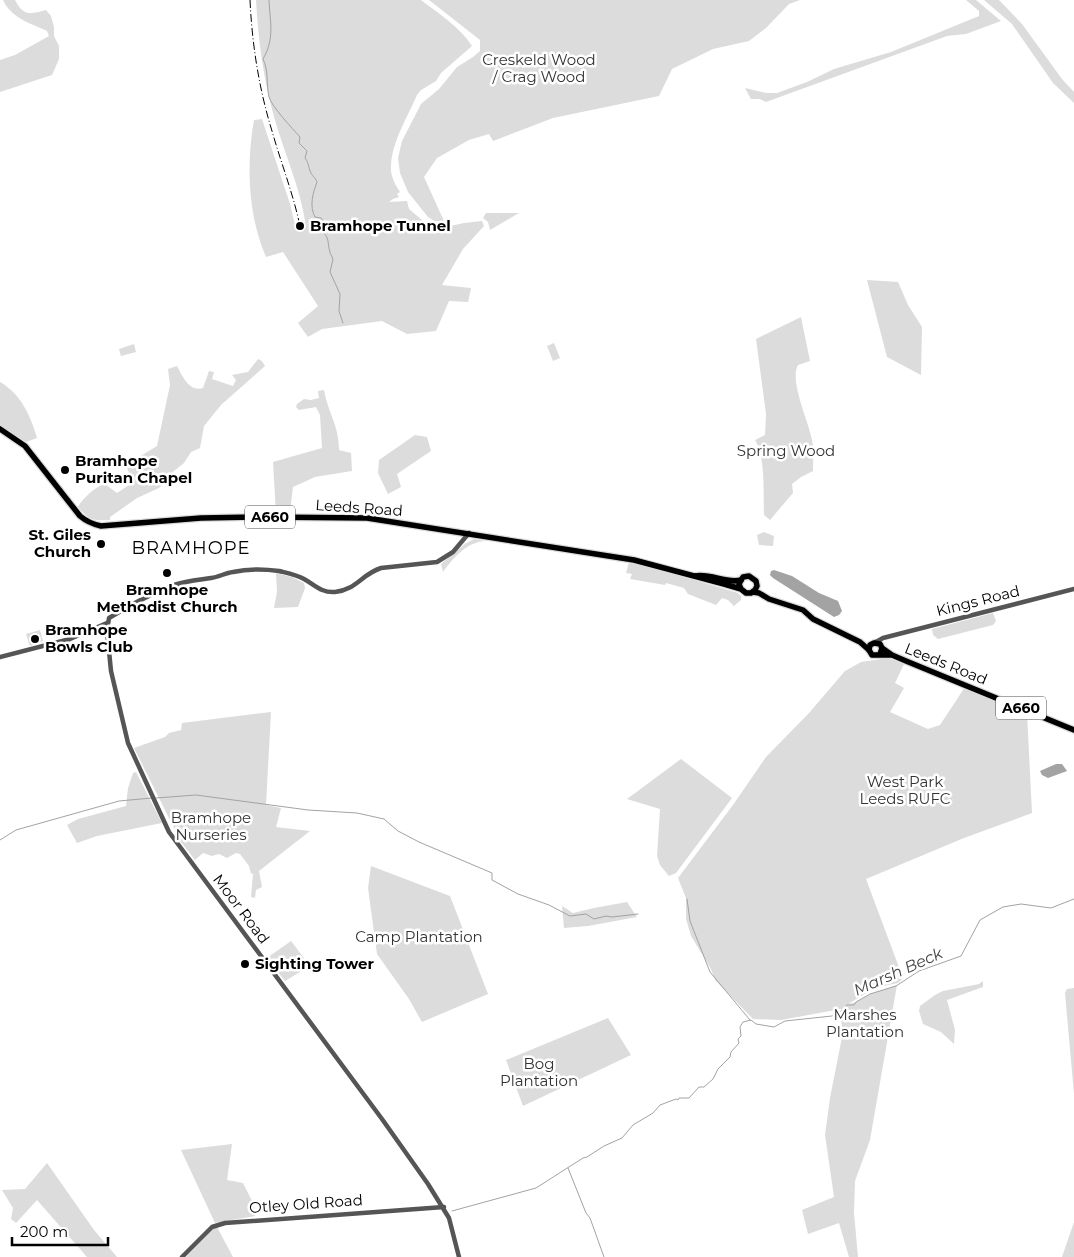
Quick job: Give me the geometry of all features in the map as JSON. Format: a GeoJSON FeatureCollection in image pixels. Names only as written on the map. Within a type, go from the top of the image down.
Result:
{"type":"FeatureCollection","features":[{"type":"Feature","properties":{"kind":"highway","name":"Leeds Road"},"geometry":{"type":"LineString","coordinates":[[0,429],[25,446],[80,516],[88,523],[101,526],[201,518],[354,517],[618,556],[741,589]]}},
{"type":"Feature","properties":{"kind":"highway","name":"Leeds Road"},"geometry":{"type":"LineString","coordinates":[[693,576],[706,575],[732,581],[741,580]]}},
{"type":"Feature","properties":{"kind":"highway"},"geometry":{"type":"LineString","coordinates":[[774,600],[749,576],[745,576],[741,580],[741,589],[746,593],[759,592],[774,600],[792,607],[796,606],[813,619],[860,642],[874,656],[882,650],[878,643],[860,642]]}},
{"type":"Feature","properties":{"kind":"highway"},"geometry":{"type":"LineString","coordinates":[[753,592],[757,586],[756,581]]}},
{"type":"Feature","properties":{"kind":"highway"},"geometry":{"type":"LineString","coordinates":[[869,650],[873,643]]}},
{"type":"Feature","properties":{"kind":"highway","name":"Leeds Road"},"geometry":{"type":"LineString","coordinates":[[882,650],[1074,730]]}},
{"type":"Feature","properties":{"kind":"street"},"geometry":{"type":"LineString","coordinates":[[0,657],[70,638],[108,620],[142,599],[174,585],[189,581],[213,578],[231,572],[246,570],[278,571],[304,579],[320,591],[340,591],[351,588],[374,570],[437,562],[453,552],[469,533]]}},
{"type":"Feature","properties":{"kind":"street","name":"Kings Road"},"geometry":{"type":"LineString","coordinates":[[873,643],[887,637],[1074,589]]}},
{"type":"Feature","properties":{"kind":"street","name":"Moor Road"},"geometry":{"type":"LineString","coordinates":[[108,620],[107,638],[111,671],[128,743],[169,832],[382,1118],[444,1207],[452,1226],[459,1257]]}},
{"type":"Feature","properties":{"kind":"street"},"geometry":{"type":"LineString","coordinates":[[882,650],[887,637]]}},
{"type":"Feature","properties":{"kind":"street","name":"Otley Old Road"},"geometry":{"type":"LineString","coordinates":[[182,1257],[212,1227],[225,1222],[444,1207]]}},
{"type":"Feature","properties":{"kind":"green space"},"geometry":{"type":"Polygon","coordinates":[[[3,0],[15,0],[21,9],[28,13],[46,10],[51,16],[54,27],[54,36],[59,46],[59,59],[52,75],[0,92],[0,60],[15,55],[49,36],[47,31],[16,16],[3,0]]]}},
{"type":"Feature","properties":{"kind":"green space"},"geometry":{"type":"Polygon","coordinates":[[[256,0],[421,0],[455,27],[472,46],[441,73],[436,81],[421,90],[417,95],[401,130],[392,157],[391,173],[400,192],[397,194],[399,197],[389,202],[407,201],[409,209],[429,226],[446,227],[482,221],[484,226],[463,249],[442,285],[471,288],[468,302],[449,301],[436,331],[407,334],[382,321],[322,329],[308,337],[298,323],[318,306],[283,252],[266,257],[255,224],[252,207],[250,190],[251,137],[254,120],[262,119],[290,204],[296,229],[306,227],[296,184],[269,99],[258,28],[256,0]]]}},
{"type":"Feature","properties":{"kind":"green space","name":"Creskeld Wood / Crag Wood"},"geometry":{"type":"Polygon","coordinates":[[[429,0],[800,0],[789,4],[766,28],[749,41],[713,49],[672,69],[659,96],[553,118],[493,141],[489,134],[469,140],[437,158],[424,177],[444,221],[434,221],[428,217],[408,192],[400,173],[398,158],[402,141],[421,104],[439,89],[457,67],[480,51],[480,40],[429,0]]]}},
{"type":"Feature","properties":{"kind":"green space"},"geometry":{"type":"Polygon","coordinates":[[[966,0],[976,0],[1001,21],[966,34],[947,36],[766,102],[760,99],[751,99],[745,88],[766,93],[777,93],[807,82],[834,69],[891,52],[979,16],[979,11],[966,0]]]}},
{"type":"Feature","properties":{"kind":"green space"},"geometry":{"type":"Polygon","coordinates":[[[984,0],[999,0],[1022,24],[1062,79],[1074,92],[1074,103],[1053,83],[1012,24],[984,0]]]}},
{"type":"Feature","properties":{"kind":"green space"},"geometry":{"type":"Polygon","coordinates":[[[486,213],[519,213],[490,230],[488,222],[483,218],[486,213]]]}},
{"type":"Feature","properties":{"kind":"green space"},"geometry":{"type":"Polygon","coordinates":[[[867,280],[898,282],[908,305],[922,327],[921,375],[887,357],[867,280]]]}},
{"type":"Feature","properties":{"kind":"green space","name":"Spring Wood"},"geometry":{"type":"Polygon","coordinates":[[[801,317],[810,361],[798,365],[796,381],[812,440],[813,471],[792,484],[793,493],[770,520],[764,515],[761,456],[755,440],[765,435],[766,414],[756,339],[801,317]]]}},
{"type":"Feature","properties":{"kind":"green space"},"geometry":{"type":"Polygon","coordinates":[[[554,343],[560,358],[553,361],[547,346],[554,343]]]}},
{"type":"Feature","properties":{"kind":"green space"},"geometry":{"type":"Polygon","coordinates":[[[134,344],[136,352],[121,356],[119,349],[134,344]]]}},
{"type":"Feature","properties":{"kind":"green space"},"geometry":{"type":"Polygon","coordinates":[[[258,359],[265,366],[221,405],[204,426],[200,448],[191,452],[184,463],[169,475],[159,488],[137,498],[110,517],[110,520],[92,519],[85,515],[78,507],[90,493],[101,485],[105,484],[117,493],[129,485],[132,480],[127,468],[129,463],[157,446],[170,385],[168,369],[177,366],[187,383],[194,388],[203,388],[209,371],[214,372],[212,379],[233,386],[236,380],[232,375],[248,372],[258,359]]]}},
{"type":"Feature","properties":{"kind":"green space"},"geometry":{"type":"Polygon","coordinates":[[[0,382],[14,393],[24,406],[37,438],[26,442],[0,425],[0,382]]]}},
{"type":"Feature","properties":{"kind":"green space"},"geometry":{"type":"Polygon","coordinates":[[[324,390],[339,441],[339,450],[351,453],[352,471],[315,477],[293,487],[290,512],[276,514],[273,462],[322,448],[320,415],[316,407],[299,410],[296,407],[304,399],[319,398],[318,391],[324,390]]]}},
{"type":"Feature","properties":{"kind":"green space"},"geometry":{"type":"Polygon","coordinates":[[[415,435],[427,437],[431,451],[397,474],[401,487],[388,494],[378,473],[379,460],[415,435]]]}},
{"type":"Feature","properties":{"kind":"green space"},"geometry":{"type":"Polygon","coordinates":[[[764,532],[774,536],[773,546],[759,545],[757,535],[764,532]]]}},
{"type":"Feature","properties":{"kind":"green space"},"geometry":{"type":"Polygon","coordinates":[[[474,539],[486,541],[467,547],[451,561],[443,572],[441,564],[474,539]]]}},
{"type":"Feature","properties":{"kind":"green space"},"geometry":{"type":"Polygon","coordinates":[[[629,562],[738,593],[741,596],[741,600],[734,606],[728,600],[722,598],[716,605],[688,594],[684,588],[666,583],[665,585],[630,579],[632,574],[626,573],[629,562]]]}},
{"type":"Feature","properties":{"kind":"green space"},"geometry":{"type":"Polygon","coordinates":[[[276,573],[292,577],[304,583],[305,588],[298,607],[274,608],[277,592],[276,573]]]}},
{"type":"Feature","properties":{"kind":"green space"},"geometry":{"type":"Polygon","coordinates":[[[993,613],[996,621],[993,625],[938,639],[933,635],[932,629],[993,613]]]}},
{"type":"Feature","properties":{"kind":"green space","name":"Bramhope Bowls Club"},"geometry":{"type":"Polygon","coordinates":[[[40,630],[43,641],[30,646],[26,634],[40,630]]]}},
{"type":"Feature","properties":{"kind":"green space"},"geometry":{"type":"Polygon","coordinates":[[[889,658],[904,664],[895,683],[904,688],[890,712],[928,729],[940,725],[965,687],[1027,713],[1032,813],[964,838],[866,879],[903,978],[898,983],[875,988],[848,1004],[897,985],[870,1140],[855,1181],[854,1213],[858,1257],[849,1257],[839,1223],[808,1234],[802,1210],[834,1197],[825,1135],[842,1037],[841,1009],[781,1020],[753,1019],[715,980],[711,969],[691,936],[686,919],[686,898],[678,878],[733,805],[766,757],[809,713],[845,671],[861,662],[889,658]]]}},
{"type":"Feature","properties":{"kind":"green space","name":"Bramhope Nurseries"},"geometry":{"type":"Polygon","coordinates":[[[271,712],[266,805],[281,808],[276,827],[310,831],[259,871],[262,887],[256,890],[255,898],[251,897],[253,873],[251,874],[249,866],[240,854],[236,853],[227,858],[219,854],[212,856],[203,853],[195,860],[181,842],[134,748],[181,730],[182,723],[271,712]]]}},
{"type":"Feature","properties":{"kind":"green space"},"geometry":{"type":"Polygon","coordinates":[[[681,759],[732,798],[676,873],[669,876],[660,865],[657,856],[660,809],[627,799],[681,759]]]}},
{"type":"Feature","properties":{"kind":"green space"},"geometry":{"type":"Polygon","coordinates":[[[136,772],[162,823],[97,836],[77,843],[67,825],[78,819],[126,806],[128,788],[133,773],[136,772]]]}},
{"type":"Feature","properties":{"kind":"green space","name":"Camp Plantation"},"geometry":{"type":"Polygon","coordinates":[[[371,866],[450,896],[488,994],[422,1022],[409,999],[377,954],[368,888],[371,866]]]}},
{"type":"Feature","properties":{"kind":"green space"},"geometry":{"type":"Polygon","coordinates":[[[627,902],[637,917],[588,926],[564,928],[562,906],[573,913],[627,902]]]}},
{"type":"Feature","properties":{"kind":"green space"},"geometry":{"type":"Polygon","coordinates":[[[291,941],[310,966],[285,981],[267,958],[291,941]]]}},
{"type":"Feature","properties":{"kind":"green space"},"geometry":{"type":"Polygon","coordinates":[[[983,981],[983,987],[947,1000],[955,1030],[954,1044],[941,1032],[923,1024],[919,1011],[920,1006],[935,995],[943,991],[979,984],[983,981]]]}},
{"type":"Feature","properties":{"kind":"green space"},"geometry":{"type":"Polygon","coordinates":[[[1074,988],[1074,1094],[1065,993],[1067,989],[1074,988]]]}},
{"type":"Feature","properties":{"kind":"green space","name":"Bog Plantation"},"geometry":{"type":"Polygon","coordinates":[[[608,1018],[631,1055],[523,1106],[506,1060],[608,1018]]]}},
{"type":"Feature","properties":{"kind":"green space"},"geometry":{"type":"Polygon","coordinates":[[[232,1144],[227,1180],[243,1183],[254,1205],[255,1216],[215,1223],[181,1150],[232,1144]]]}},
{"type":"Feature","properties":{"kind":"green space"},"geometry":{"type":"Polygon","coordinates":[[[47,1163],[94,1230],[117,1257],[87,1257],[37,1200],[16,1223],[11,1219],[13,1208],[2,1190],[25,1189],[47,1163]]]}},
{"type":"Feature","properties":{"kind":"green space"},"geometry":{"type":"Polygon","coordinates":[[[1074,1222],[1074,1257],[1062,1257],[1074,1222]]]}},
{"type":"Feature","properties":{"kind":"green space"},"geometry":{"type":"Polygon","coordinates":[[[217,1227],[233,1257],[186,1257],[213,1229],[217,1227]]]}},
{"type":"Feature","properties":{"kind":"shaded area"},"geometry":{"type":"Polygon","coordinates":[[[774,570],[792,576],[819,593],[838,601],[842,611],[834,617],[773,578],[770,575],[771,571],[774,570]]]}},
{"type":"Feature","properties":{"kind":"shaded area"},"geometry":{"type":"Polygon","coordinates":[[[1056,764],[1062,764],[1067,771],[1048,778],[1042,775],[1040,771],[1056,764]]]}},
{"type":"Feature","properties":{"kind":"waterway"},"geometry":{"type":"LineString","coordinates":[[269,0],[270,37],[263,59],[266,68],[269,97],[278,112],[300,137],[299,143],[307,151],[305,158],[317,182],[313,195],[313,213],[315,217],[321,218],[323,221],[322,232],[327,238],[333,259],[330,272],[340,294],[339,311],[343,323]]}},
{"type":"Feature","properties":{"kind":"waterway"},"geometry":{"type":"LineString","coordinates":[[156,798],[196,795],[308,810],[357,813],[384,819],[398,831],[419,842],[492,873],[492,880],[518,894],[549,905],[570,916],[586,914],[594,919],[606,916],[638,914]]}},
{"type":"Feature","properties":{"kind":"waterway"},"geometry":{"type":"LineString","coordinates":[[0,840],[16,830],[119,801],[152,798]]}},
{"type":"Feature","properties":{"kind":"waterway"},"geometry":{"type":"LineString","coordinates":[[687,899],[690,921],[710,972],[750,1020]]}},
{"type":"Feature","properties":{"kind":"waterway","name":"Marsh Beck"},"geometry":{"type":"LineString","coordinates":[[452,1211],[536,1188],[583,1158],[622,1138],[633,1125],[653,1113],[660,1105],[678,1100],[679,1098],[689,1098],[699,1087],[704,1087],[713,1079],[718,1069],[730,1057],[731,1052],[739,1043],[738,1039],[741,1036],[740,1027],[743,1022],[751,1020],[756,1024],[774,1027],[785,1021],[832,1016],[839,1013],[847,1005],[854,1005],[870,994],[896,986],[919,971],[961,956],[980,920],[1003,907],[1021,904],[1051,908],[1074,899]]}},
{"type":"Feature","properties":{"kind":"waterway"},"geometry":{"type":"LineString","coordinates":[[568,1168],[586,1213],[590,1218],[604,1257]]}},
{"type":"Feature","properties":{"kind":"railway"},"geometry":{"type":"LineString","coordinates":[[250,0],[254,50],[263,99],[300,226]]}},
{"type":"Feature","properties":{"kind":"place","name":"Bramhope Tunnel"},"geometry":{"type":"Point","coordinates":[300,226]}},
{"type":"Feature","properties":{"kind":"place","name":"Bramhope Puritan Chapel"},"geometry":{"type":"Point","coordinates":[65,470]}},
{"type":"Feature","properties":{"kind":"place","name":"St. Giles Church"},"geometry":{"type":"Point","coordinates":[101,544]}},
{"type":"Feature","properties":{"kind":"place","name":"Bramhope Methodist Church"},"geometry":{"type":"Point","coordinates":[167,573]}},
{"type":"Feature","properties":{"kind":"place","name":"Bramhope Bowls Club"},"geometry":{"type":"Point","coordinates":[35,639]}},
{"type":"Feature","properties":{"kind":"place","name":"Sighting Tower"},"geometry":{"type":"Point","coordinates":[245,964]}},
{"type":"Feature","properties":{"kind":"district","name":"BRAMHOPE"},"geometry":{"type":"Point","coordinates":[191,548]}},
{"type":"Feature","properties":{"kind":"park label","name":"West Park Leeds RUFC"},"geometry":{"type":"Point","coordinates":[905,790]}},
{"type":"Feature","properties":{"kind":"park label","name":"Marshes Plantation"},"geometry":{"type":"Point","coordinates":[865,1024]}}]}
